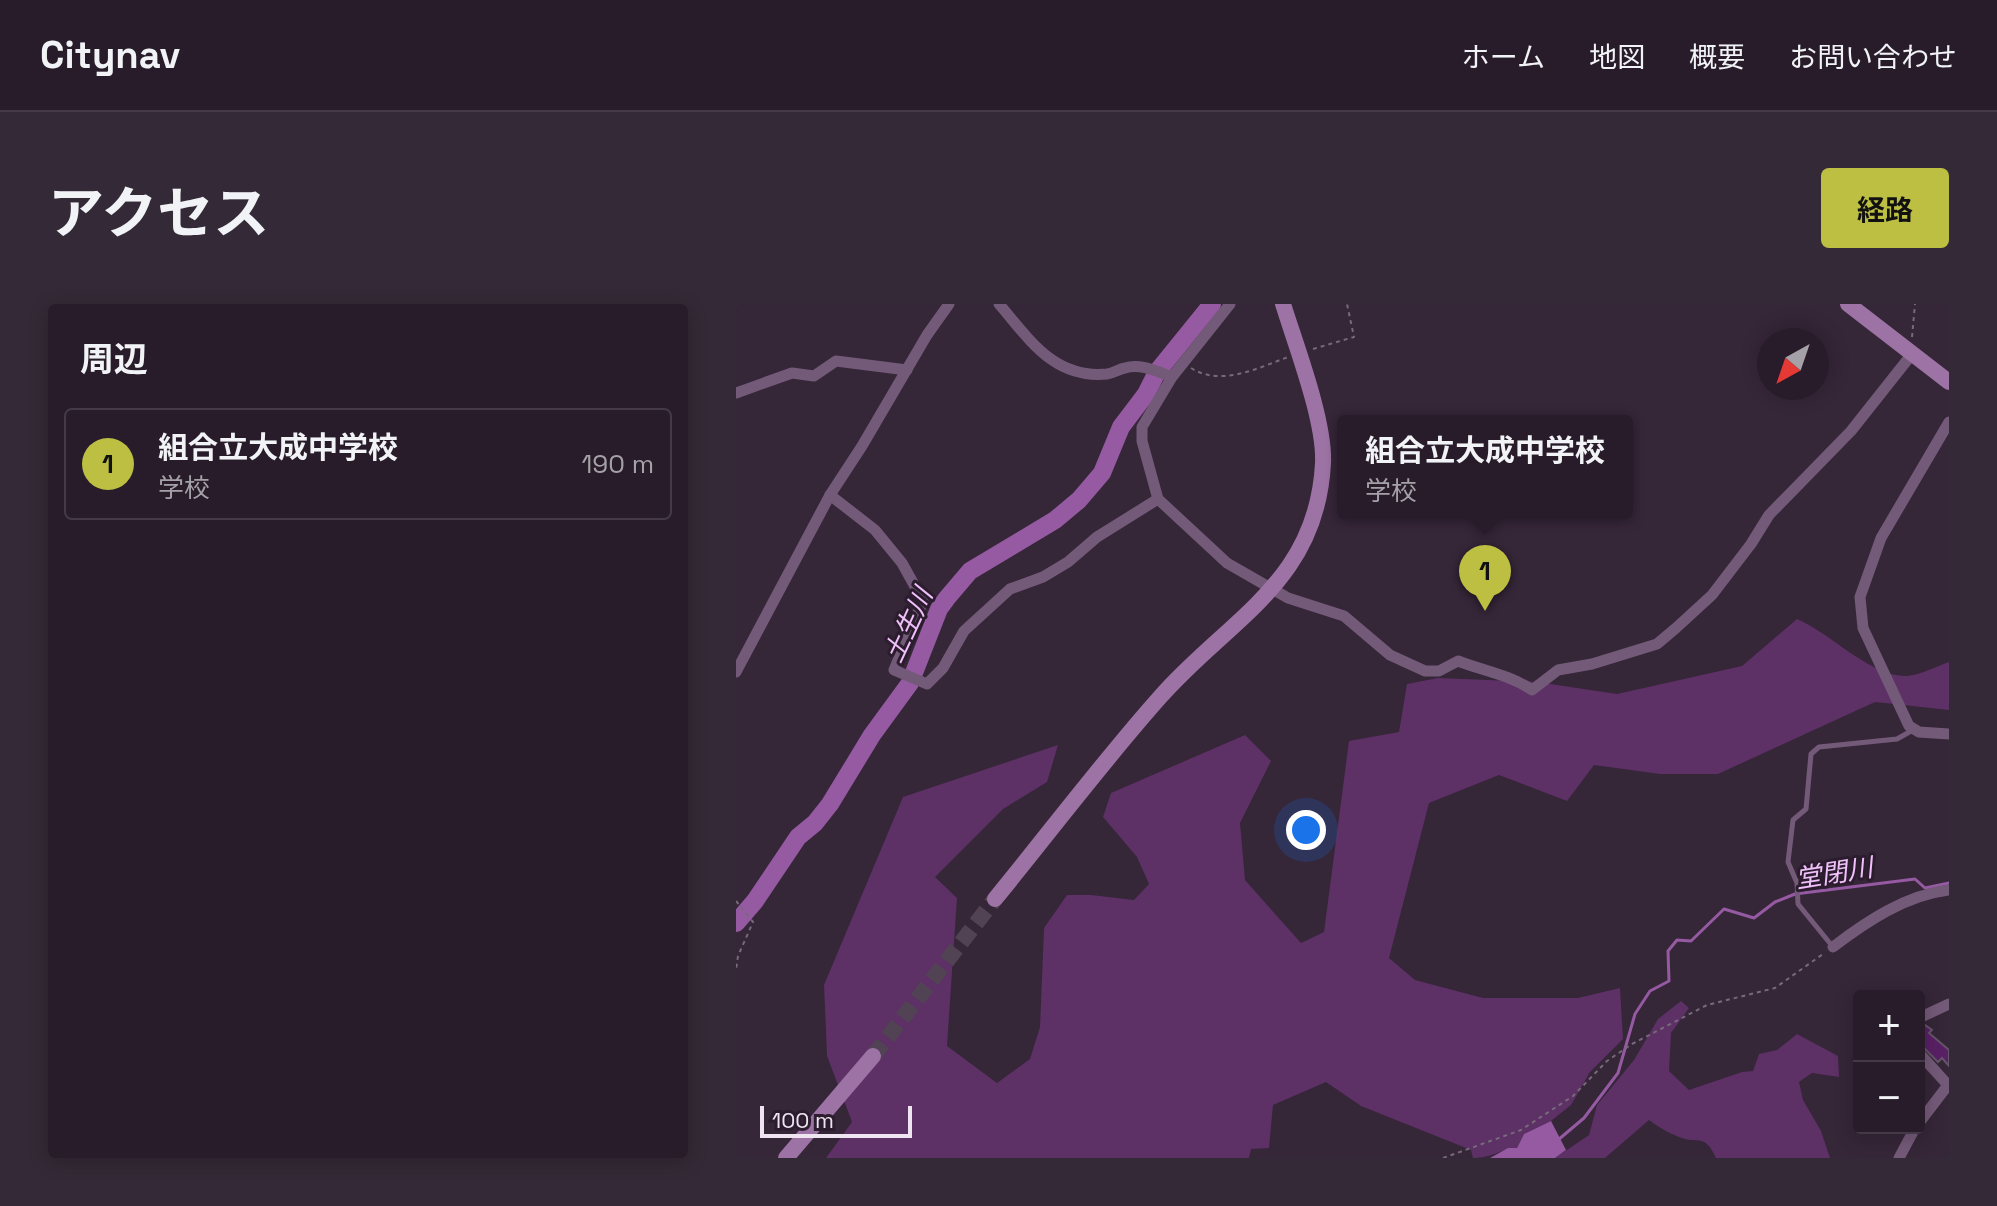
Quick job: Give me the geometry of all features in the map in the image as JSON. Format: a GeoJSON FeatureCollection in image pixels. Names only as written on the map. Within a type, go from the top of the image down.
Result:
{"type":"FeatureCollection","features":[{"type":"Feature","properties":{"kind":"street"},"geometry":{"type":"LineString","coordinates":[[736,672],[830,495],[949,304]]}},
{"type":"Feature","properties":{"kind":"street"},"geometry":{"type":"LineString","coordinates":[[999,304],[1030,340],[1055,364],[1067,370],[1110,374],[1128,367],[1148,368],[1172,377]]}},
{"type":"Feature","properties":{"kind":"street"},"geometry":{"type":"LineString","coordinates":[[1230,304],[1172,377],[1142,427],[1142,441],[1158,499],[1227,563],[1288,598],[1344,616],[1390,655],[1425,671],[1439,671],[1458,661],[1493,675],[1512,677],[1532,690],[1558,670],[1592,664],[1646,648],[1657,644],[1676,628],[1712,595],[1769,515],[1851,431],[1912,354]]}},
{"type":"Feature","properties":{"kind":"street"},"geometry":{"type":"LineString","coordinates":[[995,899],[1162,694],[1273,590],[1290,566],[1313,522],[1323,462],[1321,436],[1283,304]]}},
{"type":"Feature","properties":{"kind":"street"},"geometry":{"type":"LineString","coordinates":[[1848,304],[1949,382]]}},
{"type":"Feature","properties":{"kind":"street"},"geometry":{"type":"LineString","coordinates":[[736,393],[792,373],[814,376],[836,361],[907,370]]}},
{"type":"Feature","properties":{"kind":"street"},"geometry":{"type":"LineString","coordinates":[[1949,422],[1881,538],[1860,597],[1863,628],[1909,726],[1949,734]]}},
{"type":"Feature","properties":{"kind":"street"},"geometry":{"type":"LineString","coordinates":[[830,495],[875,530],[902,563],[923,601],[894,670],[927,684],[943,668],[964,631],[1010,589],[1043,577],[1068,562],[1097,537],[1158,499]]}},
{"type":"Feature","properties":{"kind":"street"},"geometry":{"type":"LineString","coordinates":[[1833,947],[1864,923],[1918,898],[1949,890]]}},
{"type":"Feature","properties":{"kind":"street"},"geometry":{"type":"LineString","coordinates":[[1925,1015],[1949,1004]]}},
{"type":"Feature","properties":{"kind":"street"},"geometry":{"type":"LineString","coordinates":[[786,1158],[873,1056]]}},
{"type":"Feature","properties":{"kind":"street"},"geometry":{"type":"LineString","coordinates":[[1925,1060],[1948,1085],[1925,1115]]}},
{"type":"Feature","properties":{"kind":"street"},"geometry":{"type":"LineString","coordinates":[[1899,1158],[1912,1134]]}},
{"type":"Feature","properties":{"kind":"lane"},"geometry":{"type":"LineString","coordinates":[[1833,947],[1798,904],[1797,883],[1788,862],[1793,820],[1806,809],[1811,754],[1819,747],[1897,739],[1914,729]]}},
{"type":"Feature","properties":{"kind":"path"},"geometry":{"type":"LineString","coordinates":[[1183,363],[1198,373],[1233,376],[1354,337],[1347,304]]}},
{"type":"Feature","properties":{"kind":"path"},"geometry":{"type":"LineString","coordinates":[[1912,354],[1915,304]]}},
{"type":"Feature","properties":{"kind":"path"},"geometry":{"type":"LineString","coordinates":[[736,901],[753,922],[738,956],[736,970]]}},
{"type":"Feature","properties":{"kind":"path"},"geometry":{"type":"LineString","coordinates":[[1443,1158],[1521,1130],[1564,1103],[1607,1061],[1632,1044],[1707,1005],[1775,988],[1833,947]]}},
{"type":"Feature","properties":{"kind":"shaded area"},"geometry":{"type":"Polygon","coordinates":[[[1797,619],[1865,662],[1893,674],[1912,675],[1949,662],[1949,710],[1875,702],[1718,774],[1660,774],[1594,765],[1567,801],[1499,775],[1429,803],[1389,958],[1415,980],[1483,998],[1578,998],[1620,988],[1623,1039],[1590,1072],[1571,1105],[1551,1121],[1524,1134],[1517,1148],[1473,1158],[1471,1150],[1361,1106],[1326,1082],[1273,1105],[1269,1148],[1251,1149],[1249,1158],[826,1158],[852,1122],[827,1056],[824,985],[903,797],[1058,745],[1047,782],[1003,809],[935,877],[957,898],[947,1046],[997,1083],[1030,1059],[1040,1027],[1044,928],[1067,895],[1134,900],[1149,884],[1137,857],[1103,817],[1111,793],[1245,735],[1271,761],[1240,823],[1245,880],[1301,943],[1324,932],[1349,741],[1399,732],[1407,684],[1438,678],[1537,682],[1617,694],[1742,666],[1797,619]]]}},
{"type":"Feature","properties":{"kind":"shaded area"},"geometry":{"type":"Polygon","coordinates":[[[1681,1001],[1689,1008],[1671,1033],[1669,1071],[1689,1090],[1753,1071],[1759,1054],[1777,1050],[1797,1034],[1838,1056],[1839,1077],[1812,1073],[1799,1082],[1803,1100],[1821,1131],[1830,1158],[1716,1158],[1704,1142],[1675,1135],[1649,1120],[1605,1158],[1555,1158],[1589,1135],[1597,1105],[1634,1060],[1658,1019],[1681,1001]]]}},
{"type":"Feature","properties":{"kind":"shaded area"},"geometry":{"type":"Polygon","coordinates":[[[1551,1121],[1566,1150],[1555,1158],[1490,1158],[1508,1148],[1517,1148],[1524,1134],[1551,1121]]]}},
{"type":"Feature","properties":{"kind":"building"},"geometry":{"type":"Polygon","coordinates":[[[1925,1025],[1932,1030],[1929,1033],[1949,1050],[1949,1066],[1942,1058],[1938,1062],[1925,1049],[1925,1025]]]}},
{"type":"Feature","properties":{"kind":"waterway","name":"土生川"},"geometry":{"type":"LineString","coordinates":[[736,923],[755,901],[798,837],[815,823],[830,804],[872,735],[910,683],[939,609],[947,598],[970,571],[1055,520],[1079,500],[1102,473],[1121,427],[1146,394],[1157,372],[1212,304]]}},
{"type":"Feature","properties":{"kind":"waterway","name":"堂閉川"},"geometry":{"type":"LineString","coordinates":[[1558,1140],[1584,1118],[1618,1073],[1635,1014],[1650,991],[1669,981],[1668,951],[1677,940],[1691,941],[1724,909],[1754,918],[1775,902],[1795,894],[1915,879],[1925,888],[1949,883]]}},
{"type":"Feature","properties":{"kind":"tunnel"},"geometry":{"type":"LineString","coordinates":[[873,1056],[995,899]]}},
{"type":"Feature","properties":{"kind":"place","name":"組合立大成中学校"},"geometry":{"type":"Point","coordinates":[1485,611]}}]}
